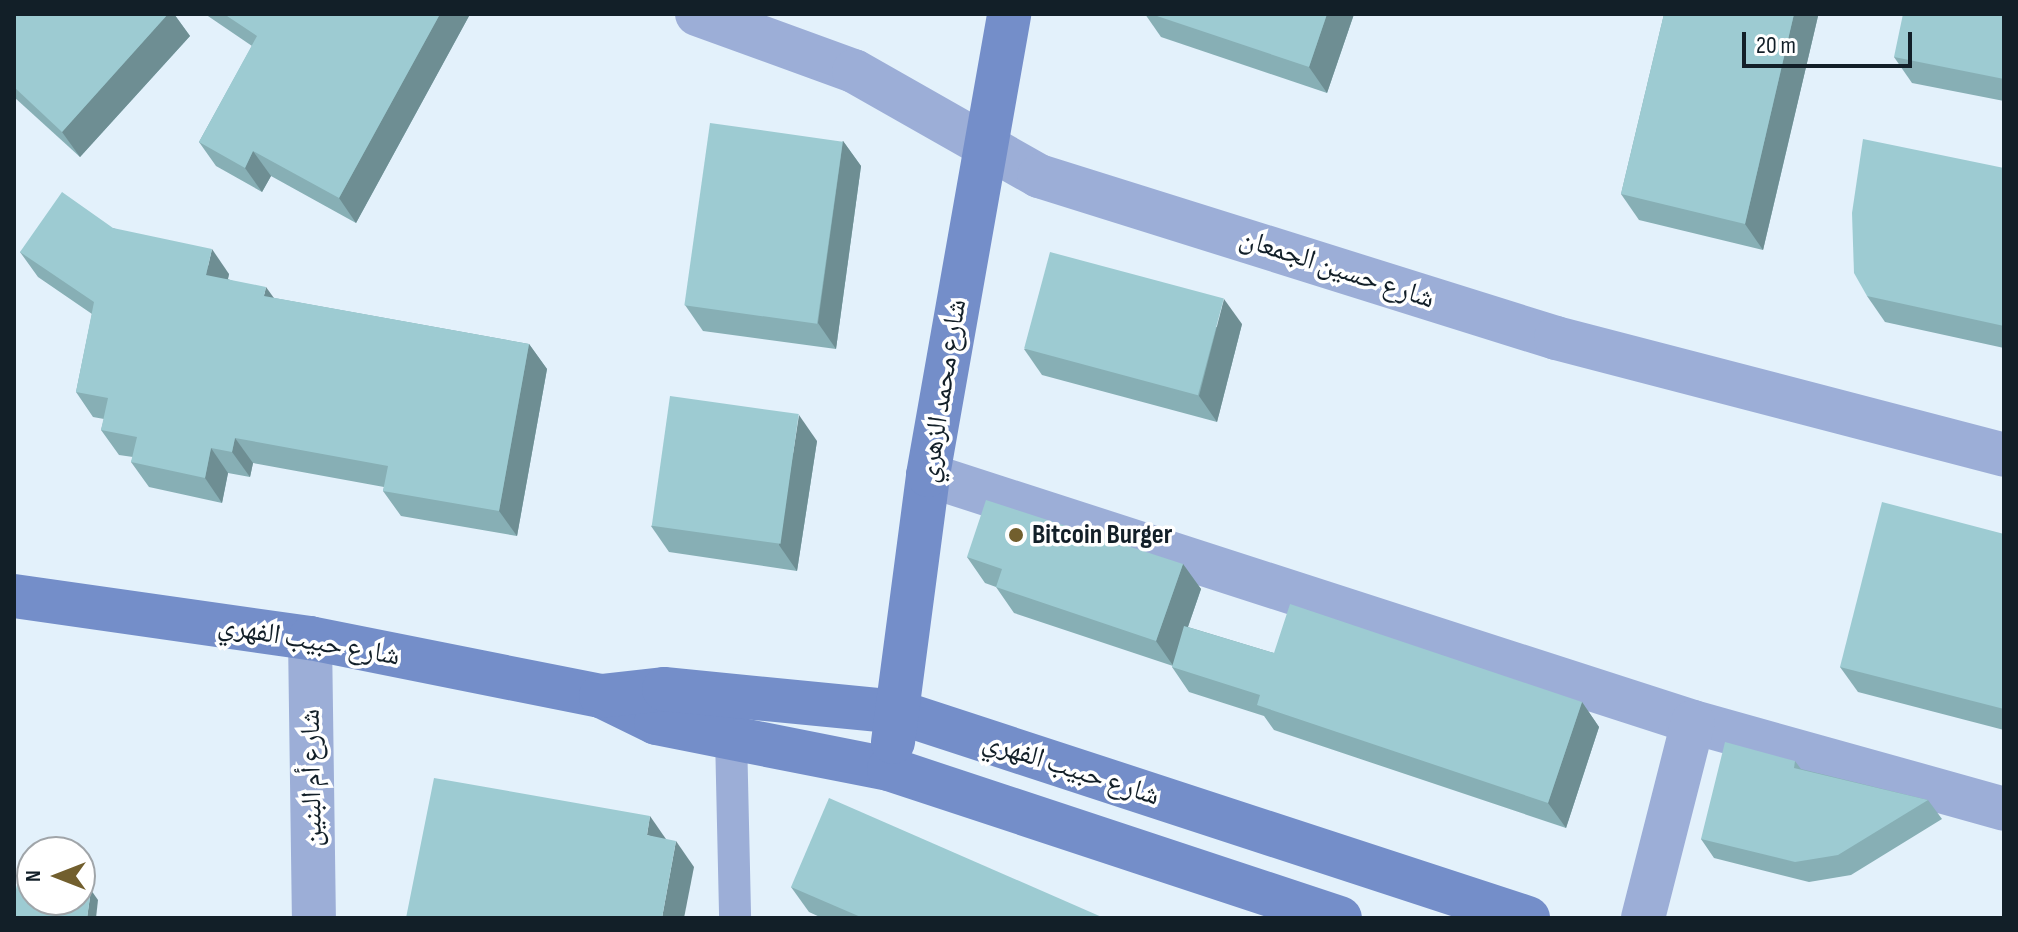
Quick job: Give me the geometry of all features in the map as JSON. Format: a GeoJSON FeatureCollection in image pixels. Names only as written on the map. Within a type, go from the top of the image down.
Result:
{"type":"FeatureCollection","features":[{"type":"Feature","properties":{"kind":"street","name":"شارع حسين الجمعان"},"geometry":{"type":"LineString","coordinates":[[697,14],[854,71],[1039,176],[1556,338],[2004,455]]}},
{"type":"Feature","properties":{"kind":"street","name":"شارع محمد الزهري"},"geometry":{"type":"LineString","coordinates":[[889,769],[928,475],[982,145],[1009,14]]}},
{"type":"Feature","properties":{"kind":"street"},"geometry":{"type":"LineString","coordinates":[[928,475],[1693,722],[2004,809]]}},
{"type":"Feature","properties":{"kind":"street","name":"شارع حبيب الفهري"},"geometry":{"type":"LineString","coordinates":[[14,596],[310,638],[601,696],[656,723],[889,769],[1340,918]]}},
{"type":"Feature","properties":{"kind":"street","name":"شارع أم البنين"},"geometry":{"type":"LineString","coordinates":[[310,638],[314,918]]}},
{"type":"Feature","properties":{"kind":"street","name":"شارع حبيب الفهري"},"geometry":{"type":"LineString","coordinates":[[601,696],[664,689],[898,712],[1528,918]]}},
{"type":"Feature","properties":{"kind":"street"},"geometry":{"type":"LineString","coordinates":[[1643,918],[1693,722]]}},
{"type":"Feature","properties":{"kind":"lane"},"geometry":{"type":"LineString","coordinates":[[731,736],[735,918]]}},
{"type":"Feature","properties":{"kind":"building"},"geometry":{"type":"Polygon","coordinates":[[[14,14],[168,14],[62,132],[14,87],[14,14]]]}},
{"type":"Feature","properties":{"kind":"building"},"geometry":{"type":"Polygon","coordinates":[[[224,14],[440,14],[339,198],[253,151],[245,168],[199,142],[257,36],[224,14]]]}},
{"type":"Feature","properties":{"kind":"building"},"geometry":{"type":"Polygon","coordinates":[[[1151,14],[1327,14],[1309,67],[1151,14]]]}},
{"type":"Feature","properties":{"kind":"building"},"geometry":{"type":"Polygon","coordinates":[[[1664,14],[1794,14],[1745,224],[1621,194],[1664,14]]]}},
{"type":"Feature","properties":{"kind":"building"},"geometry":{"type":"Polygon","coordinates":[[[1903,14],[2004,14],[2004,79],[1894,57],[1903,14]]]}},
{"type":"Feature","properties":{"kind":"building"},"geometry":{"type":"Polygon","coordinates":[[[710,123],[843,142],[817,324],[684,305],[710,123]]]}},
{"type":"Feature","properties":{"kind":"building"},"geometry":{"type":"Polygon","coordinates":[[[1863,139],[2004,168],[2004,326],[1867,296],[1854,273],[1852,213],[1863,139]]]}},
{"type":"Feature","properties":{"kind":"building"},"geometry":{"type":"Polygon","coordinates":[[[62,192],[113,228],[212,249],[206,275],[266,287],[264,296],[529,344],[499,511],[383,491],[388,466],[235,438],[232,452],[211,448],[205,478],[131,462],[137,437],[101,430],[108,398],[76,392],[94,302],[20,252],[62,192]]]}},
{"type":"Feature","properties":{"kind":"building"},"geometry":{"type":"Polygon","coordinates":[[[1050,252],[1224,299],[1198,395],[1024,349],[1050,252]]]}},
{"type":"Feature","properties":{"kind":"building"},"geometry":{"type":"Polygon","coordinates":[[[670,396],[799,414],[781,544],[652,526],[670,396]]]}},
{"type":"Feature","properties":{"kind":"building"},"geometry":{"type":"Polygon","coordinates":[[[986,500],[1183,564],[1156,641],[996,587],[1002,569],[967,557],[986,500]]]}},
{"type":"Feature","properties":{"kind":"building"},"geometry":{"type":"Polygon","coordinates":[[[1882,502],[2004,534],[2004,709],[1840,667],[1882,502]]]}},
{"type":"Feature","properties":{"kind":"building"},"geometry":{"type":"Polygon","coordinates":[[[1290,604],[1582,702],[1548,803],[1257,705],[1260,695],[1172,667],[1184,626],[1274,653],[1290,604]]]}},
{"type":"Feature","properties":{"kind":"building"},"geometry":{"type":"Polygon","coordinates":[[[1725,742],[1795,761],[1794,768],[1928,800],[1838,855],[1795,862],[1701,839],[1725,742]]]}},
{"type":"Feature","properties":{"kind":"building"},"geometry":{"type":"Polygon","coordinates":[[[434,778],[650,816],[647,835],[676,841],[662,918],[406,918],[434,778]]]}},
{"type":"Feature","properties":{"kind":"building"},"geometry":{"type":"Polygon","coordinates":[[[829,798],[1104,918],[863,918],[791,887],[829,798]]]}},
{"type":"Feature","properties":{"kind":"building"},"geometry":{"type":"Polygon","coordinates":[[[16,889],[16,916],[87,918],[14,918],[16,889]]]}},
{"type":"Feature","properties":{"kind":"place","name":"Bitcoin Burger"},"geometry":{"type":"Point","coordinates":[1016,535]}}]}
